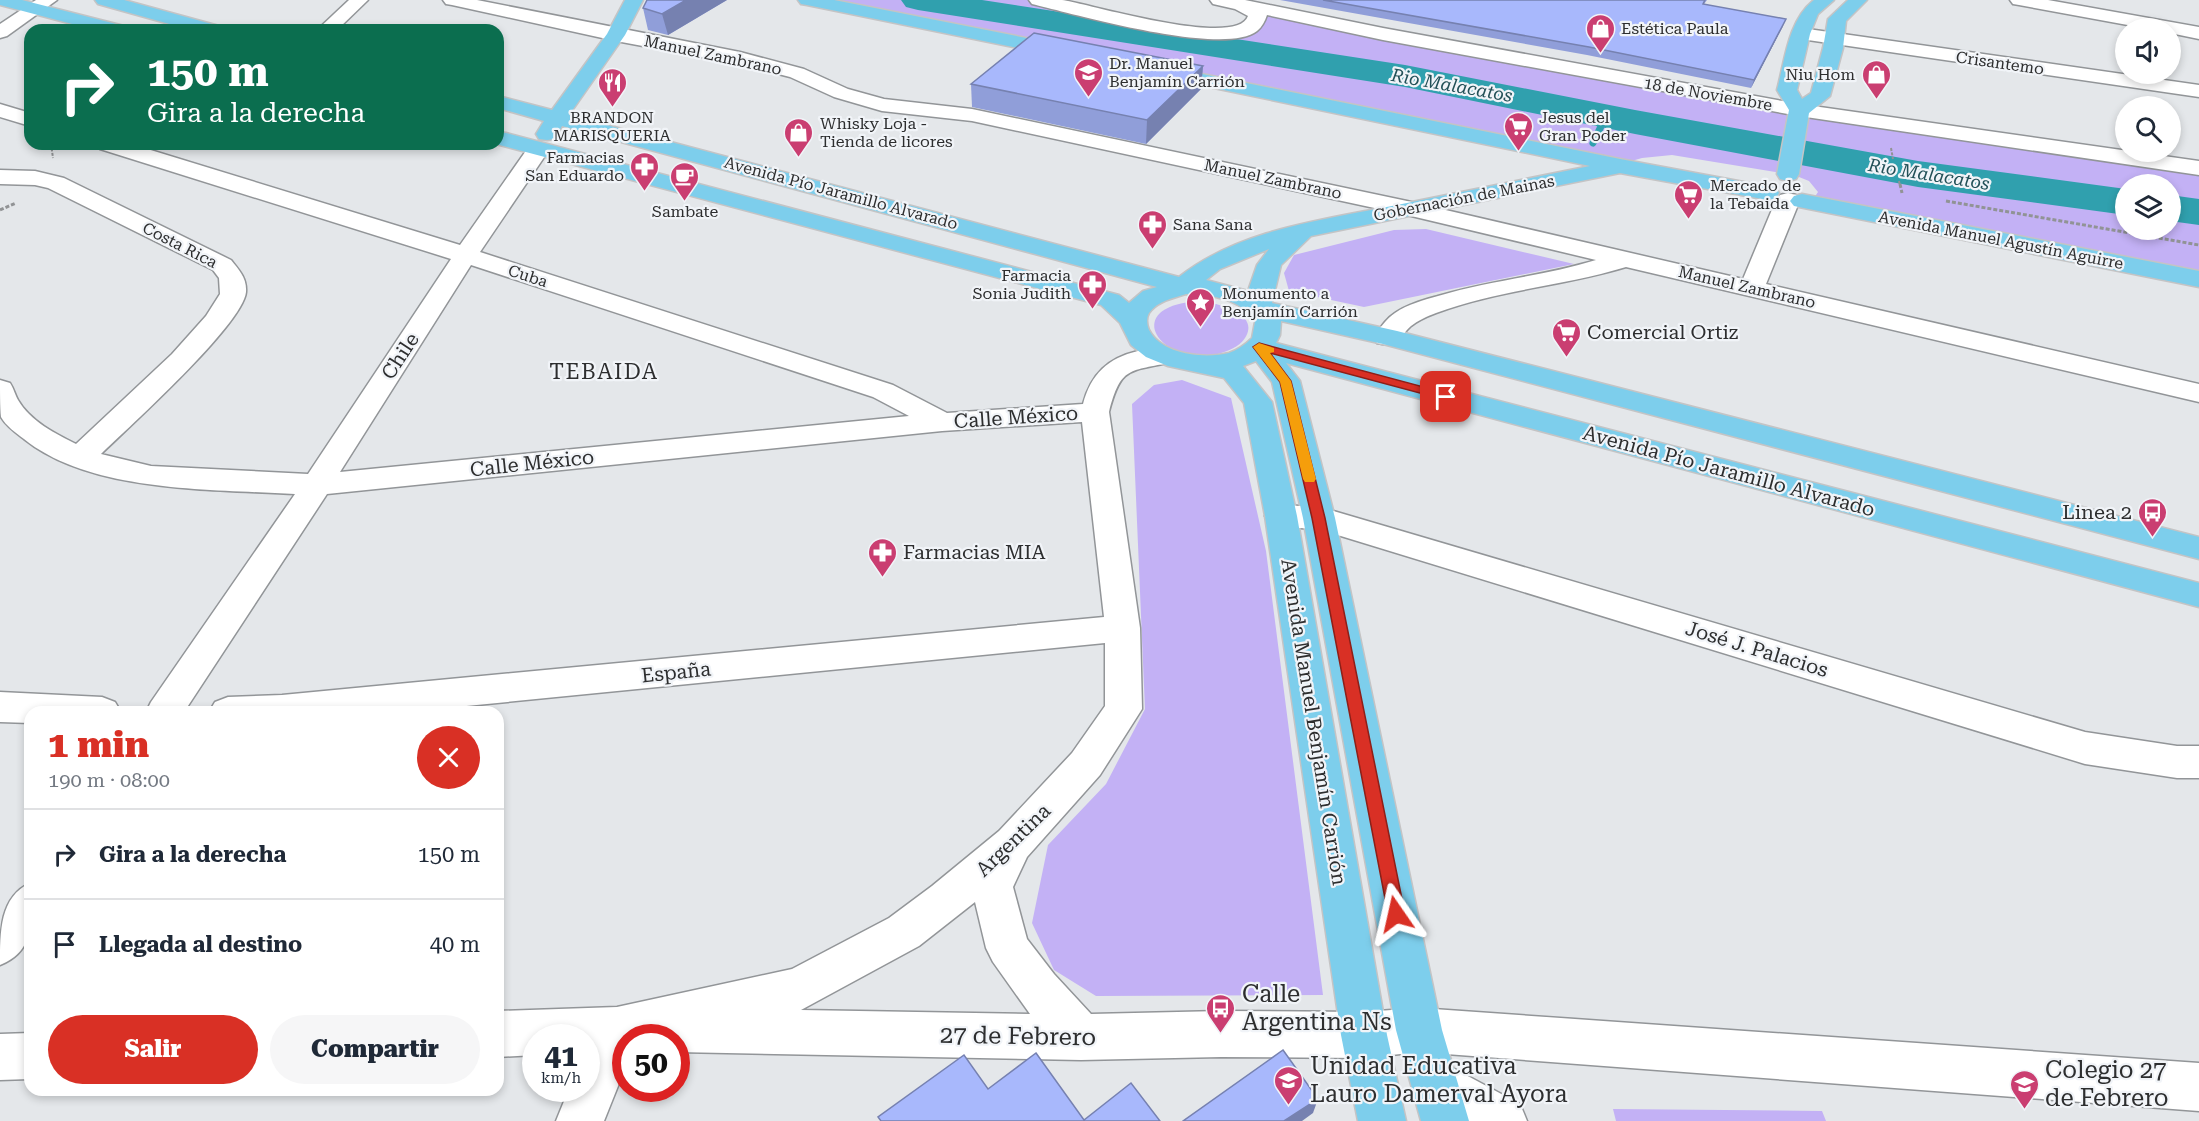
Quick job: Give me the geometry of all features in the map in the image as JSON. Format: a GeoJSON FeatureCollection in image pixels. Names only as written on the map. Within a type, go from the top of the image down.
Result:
{"type":"FeatureCollection","features":[{"type":"Feature","properties":{"kind":"main road"},"geometry":{"type":"LineString","coordinates":[[1,0],[43,4],[100,24]]}},
{"type":"Feature","properties":{"kind":"main road"},"geometry":{"type":"LineString","coordinates":[[104,0],[190,24]]}},
{"type":"Feature","properties":{"kind":"main road","name":"Chile"},"geometry":{"type":"LineString","coordinates":[[538,150],[557,117],[616,35],[634,0]]}},
{"type":"Feature","properties":{"kind":"main road"},"geometry":{"type":"LineString","coordinates":[[807,0],[1092,57]]}},
{"type":"Feature","properties":{"kind":"main road"},"geometry":{"type":"LineString","coordinates":[[1799,114],[1786,90],[1801,34],[1810,12],[1825,0]]}},
{"type":"Feature","properties":{"kind":"main road"},"geometry":{"type":"LineString","coordinates":[[1783,183],[1799,114],[1820,96],[1834,40],[1836,19],[1858,0]]}},
{"type":"Feature","properties":{"kind":"main road","name":"Avenida Manuel Agustín Aguirre"},"geometry":{"type":"LineString","coordinates":[[1139,67],[1620,166],[1783,183],[2199,279]]}},
{"type":"Feature","properties":{"kind":"main road","name":"Avenida Pío Jaramillo Alvarado"},"geometry":{"type":"LineString","coordinates":[[504,104],[1183,286]]}},
{"type":"Feature","properties":{"kind":"main road","name":"Avenida Pío Jaramillo Alvarado"},"geometry":{"type":"LineString","coordinates":[[504,140],[1110,300],[1133,320]]}},
{"type":"Feature","properties":{"kind":"main road","name":"Gobernación de Mainas"},"geometry":{"type":"LineString","coordinates":[[1183,286],[1211,264],[1256,245],[1307,230],[1407,208],[1559,180],[1620,166],[1641,158],[1672,155],[1743,167]]}},
{"type":"Feature","properties":{"kind":"main road"},"geometry":{"type":"LineString","coordinates":[[1258,308],[1264,274],[1269,263],[1275,254],[1307,230]]}},
{"type":"Feature","properties":{"kind":"main road"},"geometry":{"type":"LineString","coordinates":[[1183,286],[1224,290],[1247,299],[1258,308],[1267,321],[1267,334],[1259,347],[1238,359],[1216,364],[1177,360],[1148,349],[1139,340],[1133,320],[1138,309],[1149,300],[1166,290],[1183,286]]}},
{"type":"Feature","properties":{"kind":"main road"},"geometry":{"type":"LineString","coordinates":[[1258,308],[1387,337],[2199,548]]}},
{"type":"Feature","properties":{"kind":"main road","name":"Avenida Pío Jaramillo Alvarado"},"geometry":{"type":"LineString","coordinates":[[1259,347],[2199,595]]}},
{"type":"Feature","properties":{"kind":"main road","name":"Avenida Manuel Benjamín Carrión"},"geometry":{"type":"LineString","coordinates":[[1259,347],[1286,381],[1319,518],[1419,1030],[1440,1102]]}},
{"type":"Feature","properties":{"kind":"main road","name":"Avenida Manuel Benjamín Carrión"},"geometry":{"type":"LineString","coordinates":[[1177,360],[1233,372],[1258,402],[1281,516],[1364,1035],[1382,1121]]}},
{"type":"Feature","properties":{"kind":"street"},"geometry":{"type":"LineString","coordinates":[[333,24],[359,0]]}},
{"type":"Feature","properties":{"kind":"street","name":"Manuel Zambrano"},"geometry":{"type":"LineString","coordinates":[[452,0],[616,35],[740,58],[798,73],[841,93],[882,105],[972,115],[1407,208],[2199,393]]}},
{"type":"Feature","properties":{"kind":"street"},"geometry":{"type":"LineString","coordinates":[[1038,0],[1167,27],[1213,33],[1247,30],[1255,23],[1258,14],[1242,6]]}},
{"type":"Feature","properties":{"kind":"street","name":"18 de Noviembre"},"geometry":{"type":"LineString","coordinates":[[1220,0],[1799,114],[2199,168]]}},
{"type":"Feature","properties":{"kind":"street"},"geometry":{"type":"LineString","coordinates":[[2019,0],[2199,33]]}},
{"type":"Feature","properties":{"kind":"street"},"geometry":{"type":"LineString","coordinates":[[0,32],[43,4]]}},
{"type":"Feature","properties":{"kind":"street","name":"Crisantemo"},"geometry":{"type":"LineString","coordinates":[[1801,34],[2199,91]]}},
{"type":"Feature","properties":{"kind":"street"},"geometry":{"type":"LineString","coordinates":[[0,111],[24,118]]}},
{"type":"Feature","properties":{"kind":"street","name":"Cuba"},"geometry":{"type":"LineString","coordinates":[[128,150],[345,216],[883,391],[942,422]]}},
{"type":"Feature","properties":{"kind":"street","name":"Chile"},"geometry":{"type":"LineString","coordinates":[[168,706],[317,485],[465,256],[538,150]]}},
{"type":"Feature","properties":{"kind":"street","name":"Costa Rica"},"geometry":{"type":"LineString","coordinates":[[0,177],[35,178],[56,183],[222,265],[232,277],[233,294],[216,321],[182,360],[79,458]]}},
{"type":"Feature","properties":{"kind":"street"},"geometry":{"type":"LineString","coordinates":[[1752,287],[1783,183]]}},
{"type":"Feature","properties":{"kind":"street"},"geometry":{"type":"LineString","coordinates":[[1387,337],[1402,319],[1426,308],[1475,293],[1583,272],[1626,259]]}},
{"type":"Feature","properties":{"kind":"street","name":"Argentina"},"geometry":{"type":"LineString","coordinates":[[640,1024],[799,989],[904,932],[947,900],[1013,844],[1086,764],[1123,709],[1123,628],[1095,412],[1101,387],[1113,371],[1137,358],[1177,360]]}},
{"type":"Feature","properties":{"kind":"street","name":"Calle México"},"geometry":{"type":"LineString","coordinates":[[0,389],[5,403],[21,422],[44,440],[79,458],[151,477],[317,485],[942,422],[1095,412]]}},
{"type":"Feature","properties":{"kind":"street","name":"José J. Palacios"},"geometry":{"type":"LineString","coordinates":[[1281,516],[1319,518],[2085,748],[2177,762],[2199,762]]}},
{"type":"Feature","properties":{"kind":"street","name":"España"},"geometry":{"type":"LineString","coordinates":[[323,706],[1123,628]]}},
{"type":"Feature","properties":{"kind":"street"},"geometry":{"type":"LineString","coordinates":[[0,707],[24,708]]}},
{"type":"Feature","properties":{"kind":"street"},"geometry":{"type":"LineString","coordinates":[[1013,844],[992,887],[1008,948],[1038,989],[1081,1037]]}},
{"type":"Feature","properties":{"kind":"street"},"geometry":{"type":"LineString","coordinates":[[0,945],[24,911]]}},
{"type":"Feature","properties":{"kind":"street","name":"Argentina"},"geometry":{"type":"LineString","coordinates":[[504,1035],[612,1029]]}},
{"type":"Feature","properties":{"kind":"street","name":"27 de Febrero"},"geometry":{"type":"LineString","coordinates":[[690,1030],[1081,1037],[1221,1034],[1364,1035],[1419,1030],[2199,1088]]}},
{"type":"Feature","properties":{"kind":"street"},"geometry":{"type":"LineString","coordinates":[[580,1121],[612,1041]]}},
{"type":"Feature","properties":{"kind":"street"},"geometry":{"type":"LineString","coordinates":[[0,1057],[24,1056]]}},
{"type":"Feature","properties":{"kind":"street"},"geometry":{"type":"LineString","coordinates":[[1440,1102],[1503,1121]]}},
{"type":"Feature","properties":{"kind":"path"},"geometry":{"type":"LineString","coordinates":[[1899,181],[1902,193]]}},
{"type":"Feature","properties":{"kind":"path"},"geometry":{"type":"LineString","coordinates":[[1936,199],[2199,245]]}},
{"type":"Feature","properties":{"kind":"shaded area"},"geometry":{"type":"Polygon","coordinates":[[[807,0],[1038,0],[1167,27],[1247,30],[1251,9],[1554,66],[2115,155],[2115,162],[2161,162],[2199,168],[2199,279],[1814,198],[1818,192],[1809,181],[1794,175],[1672,155],[1628,162],[807,0]]]}},
{"type":"Feature","properties":{"kind":"shaded area"},"geometry":{"type":"Polygon","coordinates":[[[1426,229],[1574,264],[1364,307],[1289,291],[1284,273],[1294,255],[1394,230],[1426,229]]]}},
{"type":"Feature","properties":{"kind":"shaded area"},"geometry":{"type":"Polygon","coordinates":[[[1200,301],[1225,307],[1242,316],[1247,322],[1248,329],[1240,344],[1218,354],[1196,355],[1178,351],[1164,344],[1156,334],[1154,323],[1160,313],[1175,305],[1200,301]]]}},
{"type":"Feature","properties":{"kind":"shaded area"},"geometry":{"type":"Polygon","coordinates":[[[1182,380],[1231,398],[1266,551],[1323,995],[1096,996],[1054,970],[1032,923],[1048,845],[1106,784],[1145,709],[1132,404],[1154,385],[1182,380]]]}},
{"type":"Feature","properties":{"kind":"shaded area"},"geometry":{"type":"Polygon","coordinates":[[[1613,1109],[1822,1111],[1826,1121],[1616,1121],[1613,1109]]]}},
{"type":"Feature","properties":{"kind":"building"},"geometry":{"type":"Polygon","coordinates":[[[647,0],[686,0],[662,14],[643,8],[647,0]]]}},
{"type":"Feature","properties":{"kind":"building"},"geometry":{"type":"Polygon","coordinates":[[[1323,0],[1705,0],[1703,4],[1786,19],[1754,80],[1589,47],[1323,0]]]}},
{"type":"Feature","properties":{"kind":"building"},"geometry":{"type":"Polygon","coordinates":[[[1034,33],[1203,66],[1147,120],[971,84],[1034,33]]]}},
{"type":"Feature","properties":{"kind":"building","name":"Unidad Educativa Lauro Damerval Ayora"},"geometry":{"type":"Polygon","coordinates":[[[1283,1050],[1318,1099],[1284,1121],[1183,1121],[1283,1050]]]}},
{"type":"Feature","properties":{"kind":"building"},"geometry":{"type":"Polygon","coordinates":[[[1036,1053],[1084,1120],[1131,1083],[1160,1121],[881,1121],[878,1117],[964,1055],[988,1089],[1036,1053]]]}},
{"type":"Feature","properties":{"kind":"waterway","name":"Rio Malacatos"},"geometry":{"type":"LineString","coordinates":[[918,0],[1405,76],[1635,122],[1918,174],[2115,201]]}},
{"type":"Feature","properties":{"kind":"waterway"},"geometry":{"type":"LineString","coordinates":[[1593,143],[1606,116]]}},
{"type":"Feature","properties":{"kind":"waterway","name":"Rio Malacatos"},"geometry":{"type":"LineString","coordinates":[[2181,210],[2199,212]]}},
{"type":"Feature","properties":{"kind":"slow traffic"},"geometry":{"type":"LineString","coordinates":[[1270,350],[1259,347],[1286,381],[1309,479]]}},
{"type":"Feature","properties":{"kind":"place","name":"Estética Paula"},"geometry":{"type":"Point","coordinates":[1600,54]}},
{"type":"Feature","properties":{"kind":"place","name":"Dr. Manuel Benjamín Carrión"},"geometry":{"type":"Point","coordinates":[1088,98]}},
{"type":"Feature","properties":{"kind":"place","name":"Niu Hom"},"geometry":{"type":"Point","coordinates":[1876,100]}},
{"type":"Feature","properties":{"kind":"place","name":"BRANDON MARISQUERIA"},"geometry":{"type":"Point","coordinates":[612,108]}},
{"type":"Feature","properties":{"kind":"place","name":"Jesus del Gran Poder"},"geometry":{"type":"Point","coordinates":[1518,152]}},
{"type":"Feature","properties":{"kind":"place","name":"Whisky Loja - Tienda de licores"},"geometry":{"type":"Point","coordinates":[799,158]}},
{"type":"Feature","properties":{"kind":"place","name":"Farmacias San Eduardo"},"geometry":{"type":"Point","coordinates":[645,192]}},
{"type":"Feature","properties":{"kind":"place","name":"Sambate"},"geometry":{"type":"Point","coordinates":[685,202]}},
{"type":"Feature","properties":{"kind":"place","name":"Mercado de la Tebaida"},"geometry":{"type":"Point","coordinates":[1689,220]}},
{"type":"Feature","properties":{"kind":"place","name":"Sana Sana"},"geometry":{"type":"Point","coordinates":[1152,250]}},
{"type":"Feature","properties":{"kind":"place","name":"Farmacia Sonia Judith"},"geometry":{"type":"Point","coordinates":[1092,310]}},
{"type":"Feature","properties":{"kind":"place","name":"Monumento a Benjamín Carrión"},"geometry":{"type":"Point","coordinates":[1201,328]}},
{"type":"Feature","properties":{"kind":"place","name":"Comercial Ortiz"},"geometry":{"type":"Point","coordinates":[1566,358]}},
{"type":"Feature","properties":{"kind":"place","name":"Linea 2"},"geometry":{"type":"Point","coordinates":[2153,538]}},
{"type":"Feature","properties":{"kind":"place","name":"Farmacias MIA"},"geometry":{"type":"Point","coordinates":[882,578]}},
{"type":"Feature","properties":{"kind":"place","name":"Calle Argentina Ns"},"geometry":{"type":"Point","coordinates":[1221,1034]}},
{"type":"Feature","properties":{"kind":"place","name":"Unidad Educativa Lauro Damerval Ayora"},"geometry":{"type":"Point","coordinates":[1289,1106]}},
{"type":"Feature","properties":{"kind":"place","name":"Colegio 27 de Febrero"},"geometry":{"type":"Point","coordinates":[2024,1110]}},
{"type":"Feature","properties":{"kind":"district","name":"TEBAIDA"},"geometry":{"type":"Point","coordinates":[604,371]}},
{"type":"Feature","properties":{"kind":"route"},"geometry":{"type":"LineString","coordinates":[[1396,914],[1319,518],[1286,381],[1259,347],[1446,397]]}}]}
